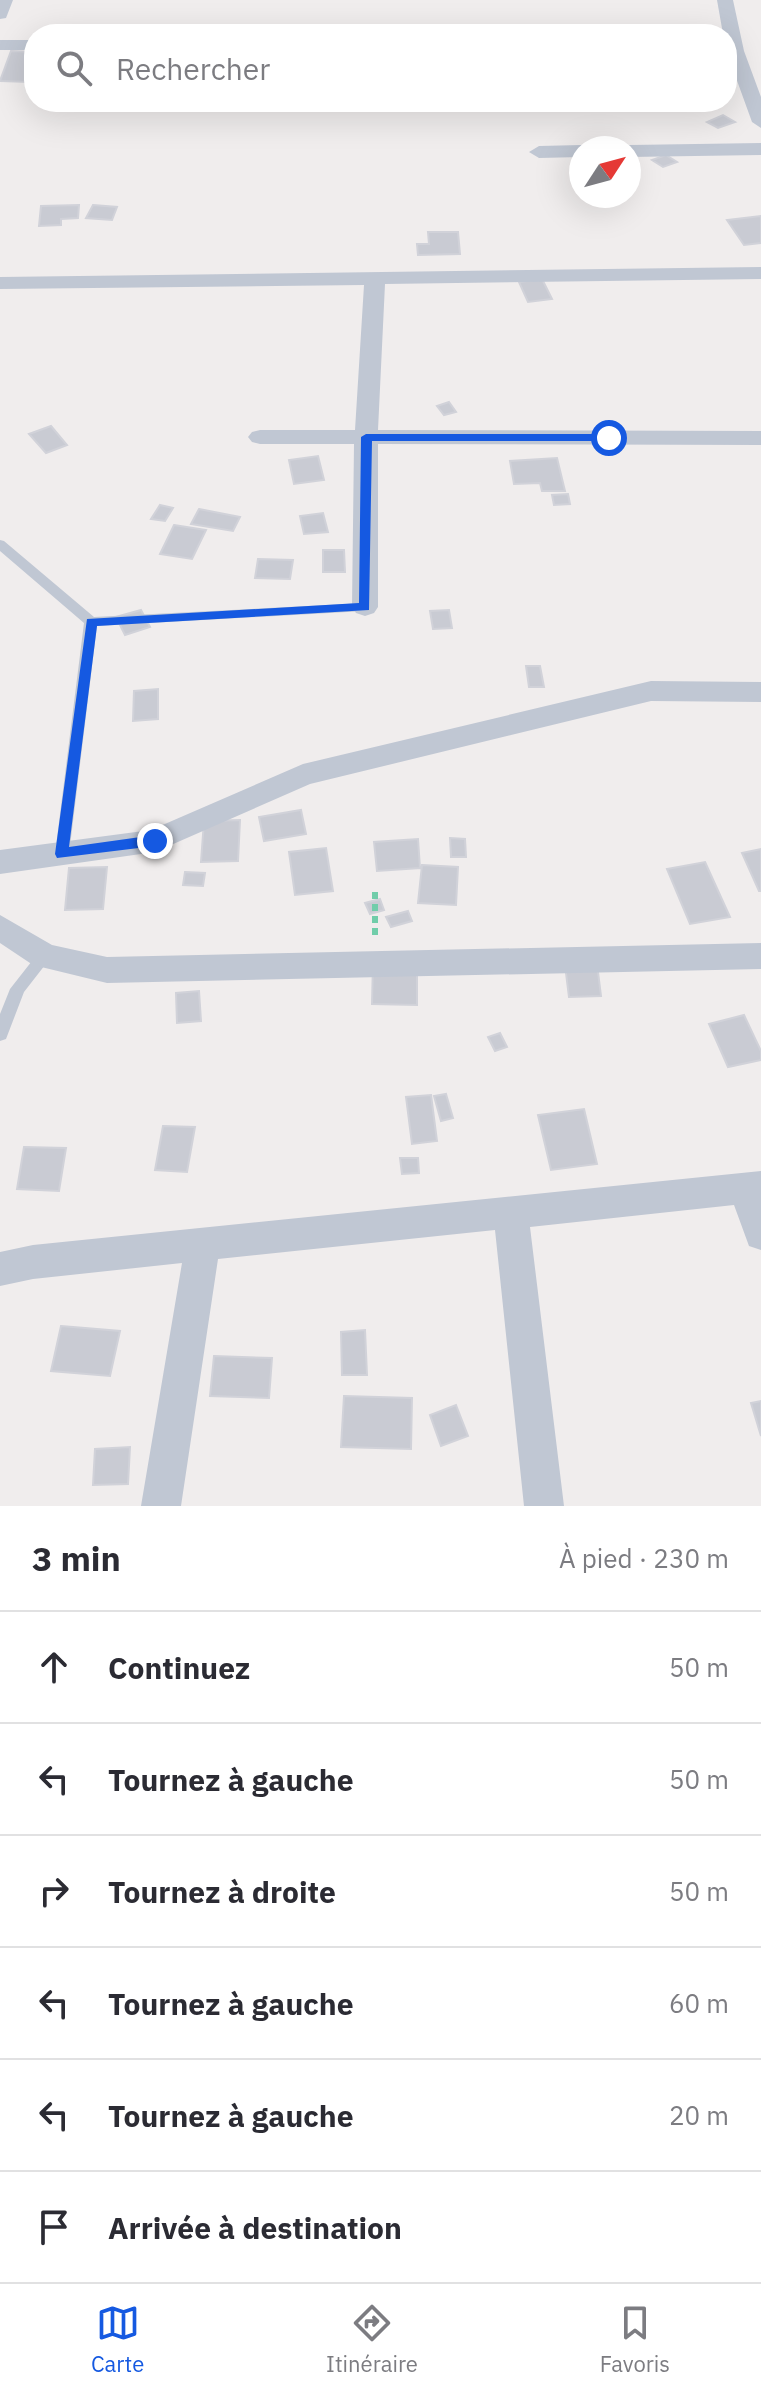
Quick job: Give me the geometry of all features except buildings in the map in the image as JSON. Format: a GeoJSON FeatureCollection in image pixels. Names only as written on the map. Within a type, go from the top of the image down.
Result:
{"type":"FeatureCollection","features":[{"type":"Feature","properties":{"kind":"street"},"geometry":{"type":"LineString","coordinates":[[0,14],[5,0]]}},
{"type":"Feature","properties":{"kind":"street"},"geometry":{"type":"LineString","coordinates":[[725,0],[728,24]]}},
{"type":"Feature","properties":{"kind":"street"},"geometry":{"type":"LineString","coordinates":[[0,45],[24,45]]}},
{"type":"Feature","properties":{"kind":"street"},"geometry":{"type":"LineString","coordinates":[[737,51],[761,51]]}},
{"type":"Feature","properties":{"kind":"street"},"geometry":{"type":"LineString","coordinates":[[737,65],[761,122]]}},
{"type":"Feature","properties":{"kind":"street"},"geometry":{"type":"LineString","coordinates":[[641,151],[761,149]]}},
{"type":"Feature","properties":{"kind":"street"},"geometry":{"type":"LineString","coordinates":[[539,152],[569,151]]}},
{"type":"Feature","properties":{"kind":"street"},"geometry":{"type":"LineString","coordinates":[[0,283],[761,273]]}},
{"type":"Feature","properties":{"kind":"street"},"geometry":{"type":"LineString","coordinates":[[365,607],[366,437],[375,278]]}},
{"type":"Feature","properties":{"kind":"street"},"geometry":{"type":"LineString","coordinates":[[260,437],[761,438]]}},
{"type":"Feature","properties":{"kind":"street"},"geometry":{"type":"LineString","coordinates":[[0,862],[155,841],[303,775],[651,691],[761,692]]}},
{"type":"Feature","properties":{"kind":"street"},"geometry":{"type":"LineString","coordinates":[[0,927],[44,956],[107,970],[761,956]]}},
{"type":"Feature","properties":{"kind":"street"},"geometry":{"type":"LineString","coordinates":[[0,1269],[33,1262],[753,1188],[761,1234]]}},
{"type":"Feature","properties":{"kind":"street"},"geometry":{"type":"LineString","coordinates":[[511,1213],[544,1506]]}},
{"type":"Feature","properties":{"kind":"street"},"geometry":{"type":"LineString","coordinates":[[161,1506],[203,1244]]}},
{"type":"Feature","properties":{"kind":"lane"},"geometry":{"type":"LineString","coordinates":[[0,544],[91,622],[365,607]]}},
{"type":"Feature","properties":{"kind":"lane"},"geometry":{"type":"LineString","coordinates":[[62,854],[91,622]]}},
{"type":"Feature","properties":{"kind":"lane"},"geometry":{"type":"LineString","coordinates":[[0,1034],[18,989],[44,956]]}},
{"type":"Feature","properties":{"kind":"path"},"geometry":{"type":"LineString","coordinates":[[375,892],[375,939]]}},
{"type":"Feature","properties":{"kind":"route"},"geometry":{"type":"LineString","coordinates":[[155,841],[62,854],[91,622],[365,607],[366,437],[609,438]]}}]}
